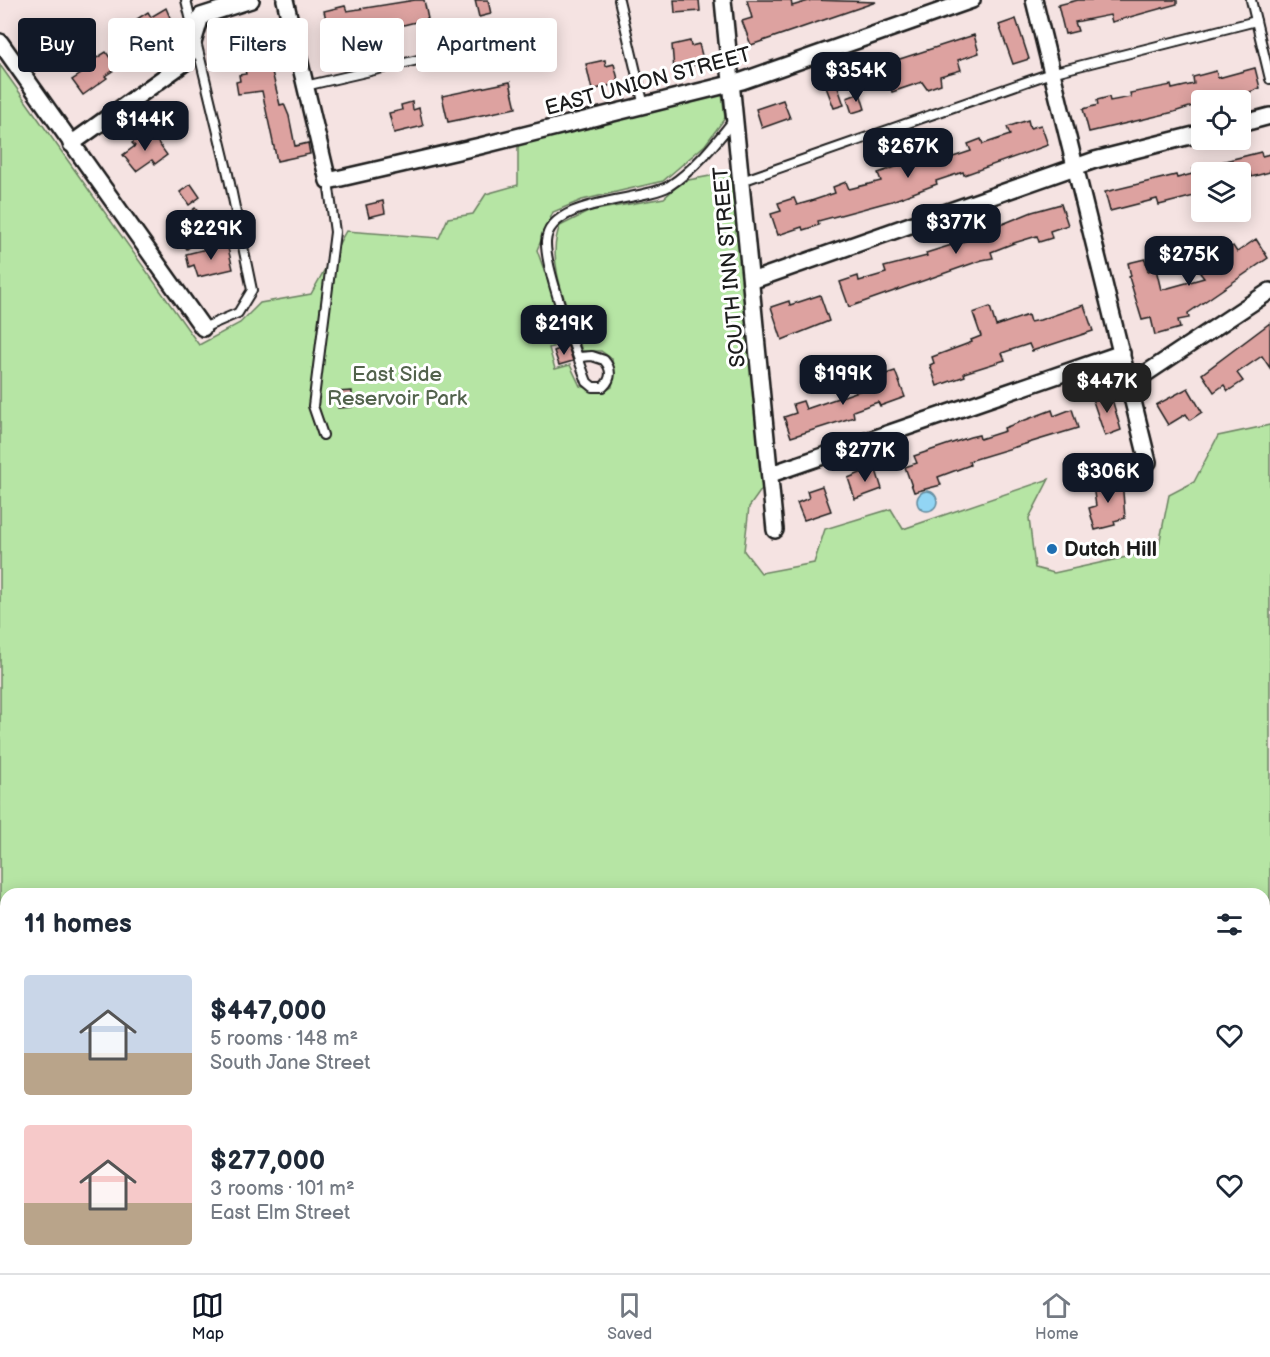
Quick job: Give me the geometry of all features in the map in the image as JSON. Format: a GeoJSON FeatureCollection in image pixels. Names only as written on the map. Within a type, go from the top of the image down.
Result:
{"type":"FeatureCollection","features":[{"type":"Feature","properties":{"kind":"street"},"geometry":{"type":"LineString","coordinates":[[195,33],[201,16],[251,0]]}},
{"type":"Feature","properties":{"kind":"street"},"geometry":{"type":"LineString","coordinates":[[285,0],[328,181]]}},
{"type":"Feature","properties":{"kind":"street","name":"SOUTH INN STREET"},"geometry":{"type":"LineString","coordinates":[[723,0],[775,530]]}},
{"type":"Feature","properties":{"kind":"street","name":"EAST UNION STREET"},"geometry":{"type":"LineString","coordinates":[[328,181],[732,83],[972,0]]}},
{"type":"Feature","properties":{"kind":"street"},"geometry":{"type":"LineString","coordinates":[[1034,0],[1148,462]]}},
{"type":"Feature","properties":{"kind":"street"},"geometry":{"type":"LineString","coordinates":[[0,42],[203,328]]}},
{"type":"Feature","properties":{"kind":"street"},"geometry":{"type":"LineString","coordinates":[[71,144],[171,72]]}},
{"type":"Feature","properties":{"kind":"street"},"geometry":{"type":"LineString","coordinates":[[1251,121],[1270,116]]}},
{"type":"Feature","properties":{"kind":"street"},"geometry":{"type":"LineString","coordinates":[[751,281],[1076,166],[1191,137]]}},
{"type":"Feature","properties":{"kind":"street"},"geometry":{"type":"LineString","coordinates":[[1130,384],[1270,291]]}},
{"type":"Feature","properties":{"kind":"street"},"geometry":{"type":"LineString","coordinates":[[771,474],[1122,354]]}},
{"type":"Feature","properties":{"kind":"lane"},"geometry":{"type":"LineString","coordinates":[[186,0],[191,18]]}},
{"type":"Feature","properties":{"kind":"lane"},"geometry":{"type":"LineString","coordinates":[[619,0],[644,106]]}},
{"type":"Feature","properties":{"kind":"lane"},"geometry":{"type":"LineString","coordinates":[[1251,0],[1270,79]]}},
{"type":"Feature","properties":{"kind":"lane"},"geometry":{"type":"LineString","coordinates":[[742,181],[1051,73],[1256,21]]}},
{"type":"Feature","properties":{"kind":"lane"},"geometry":{"type":"LineString","coordinates":[[195,33],[252,290],[238,313],[203,328]]}},
{"type":"Feature","properties":{"kind":"lane"},"geometry":{"type":"LineString","coordinates":[[305,86],[416,60]]}},
{"type":"Feature","properties":{"kind":"lane"},"geometry":{"type":"LineString","coordinates":[[579,357],[592,356],[604,360],[611,374],[609,382],[603,387],[593,387],[587,382],[579,357],[549,260],[546,242],[548,232],[556,222],[585,206],[667,187],[707,151],[736,117]]}},
{"type":"Feature","properties":{"kind":"lane"},"geometry":{"type":"LineString","coordinates":[[323,435],[313,406],[335,232],[328,181]]}},
{"type":"Feature","properties":{"kind":"green space","name":"East Side Reservoir Park"},"geometry":{"type":"Polygon","coordinates":[[[0,65],[199,345],[240,323],[260,303],[311,294],[346,231],[439,238],[448,218],[473,214],[486,194],[518,185],[518,142],[722,94],[725,118],[705,145],[663,181],[582,200],[553,212],[537,250],[569,341],[549,348],[555,369],[570,365],[580,386],[604,392],[612,387],[614,374],[612,359],[601,351],[582,351],[557,272],[556,240],[560,226],[590,211],[664,198],[683,181],[732,172],[764,486],[749,507],[744,551],[761,573],[814,563],[825,529],[891,509],[903,529],[1049,479],[1029,518],[1035,568],[1054,573],[1158,550],[1169,495],[1194,482],[1218,436],[1270,425],[1270,888],[0,888],[0,65]]]}},
{"type":"Feature","properties":{"kind":"water"},"geometry":{"type":"Polygon","coordinates":[[[923,491],[931,491],[937,497],[937,505],[931,511],[923,511],[917,505],[917,497],[923,491]]]}},
{"type":"Feature","properties":{"kind":"building"},"geometry":{"type":"Polygon","coordinates":[[[424,0],[428,18],[416,18],[416,22],[404,25],[404,18],[326,18],[324,11],[345,6],[347,11],[424,0]]]}},
{"type":"Feature","properties":{"kind":"building"},"geometry":{"type":"Polygon","coordinates":[[[475,0],[488,0],[491,14],[479,17],[475,0]]]}},
{"type":"Feature","properties":{"kind":"building"},"geometry":{"type":"Polygon","coordinates":[[[674,0],[699,0],[700,11],[675,13],[674,0]]]}},
{"type":"Feature","properties":{"kind":"building"},"geometry":{"type":"Polygon","coordinates":[[[747,0],[791,0],[792,6],[812,0],[876,2],[751,45],[742,21],[752,18],[747,0]]]}},
{"type":"Feature","properties":{"kind":"building"},"geometry":{"type":"Polygon","coordinates":[[[1078,0],[1177,0],[1177,4],[1112,22],[1110,15],[1075,22],[1078,31],[1065,34],[1058,5],[1078,0]]]}},
{"type":"Feature","properties":{"kind":"building"},"geometry":{"type":"Polygon","coordinates":[[[166,8],[170,18],[139,18],[148,12],[151,17],[166,8]]]}},
{"type":"Feature","properties":{"kind":"building"},"geometry":{"type":"Polygon","coordinates":[[[1016,19],[1029,59],[1013,64],[999,25],[1016,19]]]}},
{"type":"Feature","properties":{"kind":"building"},"geometry":{"type":"Polygon","coordinates":[[[974,35],[979,53],[958,60],[961,70],[940,76],[941,84],[927,89],[922,82],[892,92],[890,86],[880,89],[872,68],[974,35]]]}},
{"type":"Feature","properties":{"kind":"building"},"geometry":{"type":"Polygon","coordinates":[[[690,41],[691,46],[699,44],[704,63],[674,70],[672,45],[690,41]]]}},
{"type":"Feature","properties":{"kind":"building"},"geometry":{"type":"Polygon","coordinates":[[[106,52],[108,72],[111,72],[105,76],[107,78],[83,95],[72,80],[84,72],[96,72],[96,58],[106,52]]]}},
{"type":"Feature","properties":{"kind":"building"},"geometry":{"type":"Polygon","coordinates":[[[605,60],[606,66],[614,64],[619,83],[592,90],[586,64],[605,60]]]}},
{"type":"Feature","properties":{"kind":"building"},"geometry":{"type":"Polygon","coordinates":[[[1255,68],[1260,88],[1251,92],[1191,90],[1191,107],[1089,132],[1083,109],[1098,105],[1097,100],[1109,97],[1110,101],[1131,97],[1130,93],[1171,85],[1172,89],[1194,84],[1193,77],[1216,71],[1218,78],[1255,68]]]}},
{"type":"Feature","properties":{"kind":"building"},"geometry":{"type":"Polygon","coordinates":[[[832,70],[844,105],[834,108],[821,74],[832,70]]]}},
{"type":"Feature","properties":{"kind":"building"},"geometry":{"type":"Polygon","coordinates":[[[245,72],[272,72],[280,105],[284,104],[289,116],[295,146],[308,143],[310,154],[277,161],[262,91],[238,94],[236,82],[240,81],[239,75],[246,74],[245,72]]]}},
{"type":"Feature","properties":{"kind":"building"},"geometry":{"type":"Polygon","coordinates":[[[510,82],[516,108],[448,122],[442,96],[510,82]]]}},
{"type":"Feature","properties":{"kind":"building"},"geometry":{"type":"Polygon","coordinates":[[[860,93],[865,109],[852,113],[847,98],[860,93]]]}},
{"type":"Feature","properties":{"kind":"building"},"geometry":{"type":"Polygon","coordinates":[[[783,100],[790,118],[762,128],[756,109],[783,100]]]}},
{"type":"Feature","properties":{"kind":"building"},"geometry":{"type":"Polygon","coordinates":[[[412,102],[413,110],[419,108],[423,126],[394,133],[389,113],[402,110],[401,105],[412,102]]]}},
{"type":"Feature","properties":{"kind":"building"},"geometry":{"type":"Polygon","coordinates":[[[1028,120],[1030,128],[1041,125],[1048,145],[964,175],[963,172],[936,181],[937,184],[892,201],[818,221],[819,225],[803,230],[802,227],[778,235],[771,214],[781,211],[778,203],[794,198],[797,205],[811,201],[835,193],[833,187],[846,182],[849,189],[881,181],[878,173],[913,161],[912,156],[927,151],[930,161],[946,156],[947,159],[971,151],[968,144],[981,139],[983,144],[1010,135],[1007,127],[1028,120]]]}},
{"type":"Feature","properties":{"kind":"building"},"geometry":{"type":"Polygon","coordinates":[[[149,130],[167,155],[155,164],[152,160],[136,171],[123,155],[135,146],[132,143],[149,130]]]}},
{"type":"Feature","properties":{"kind":"building"},"geometry":{"type":"Polygon","coordinates":[[[1261,152],[1262,156],[1270,154],[1270,172],[1251,177],[1251,162],[1221,162],[1261,152]]]}},
{"type":"Feature","properties":{"kind":"building"},"geometry":{"type":"Polygon","coordinates":[[[1191,174],[1191,197],[1159,205],[1157,199],[1110,211],[1105,192],[1176,175],[1177,178],[1191,174]]]}},
{"type":"Feature","properties":{"kind":"building"},"geometry":{"type":"Polygon","coordinates":[[[191,184],[200,197],[189,205],[180,192],[191,184]]]}},
{"type":"Feature","properties":{"kind":"building"},"geometry":{"type":"Polygon","coordinates":[[[383,201],[385,213],[369,217],[366,205],[383,201]]]}},
{"type":"Feature","properties":{"kind":"building"},"geometry":{"type":"Polygon","coordinates":[[[1061,204],[1068,225],[1050,231],[1052,238],[1039,242],[1037,236],[1014,243],[991,252],[993,258],[849,307],[840,282],[858,276],[859,281],[886,273],[884,267],[927,256],[926,253],[974,238],[973,236],[1032,212],[1061,204]]]}},
{"type":"Feature","properties":{"kind":"building"},"geometry":{"type":"Polygon","coordinates":[[[195,208],[212,230],[187,249],[170,227],[195,208]]]}},
{"type":"Feature","properties":{"kind":"building"},"geometry":{"type":"Polygon","coordinates":[[[1256,239],[1268,258],[1188,313],[1189,318],[1178,320],[1180,328],[1155,335],[1151,318],[1142,320],[1129,277],[1131,276],[1128,263],[1145,259],[1148,271],[1156,269],[1161,290],[1204,278],[1200,273],[1227,255],[1224,252],[1233,246],[1237,252],[1256,239]]]}},
{"type":"Feature","properties":{"kind":"building"},"geometry":{"type":"Polygon","coordinates":[[[227,244],[233,269],[198,277],[194,265],[189,267],[186,254],[227,244]]]}},
{"type":"Feature","properties":{"kind":"building"},"geometry":{"type":"Polygon","coordinates":[[[820,295],[829,321],[782,340],[771,307],[789,301],[790,305],[820,295]]]}},
{"type":"Feature","properties":{"kind":"building"},"geometry":{"type":"Polygon","coordinates":[[[1084,305],[1093,331],[1032,351],[1029,344],[1002,353],[1005,360],[964,373],[965,376],[937,386],[930,365],[934,363],[932,357],[972,342],[971,340],[981,336],[973,313],[990,307],[996,326],[1028,315],[1030,322],[1040,320],[1084,305]]]}},
{"type":"Feature","properties":{"kind":"building"},"geometry":{"type":"Polygon","coordinates":[[[1270,323],[1270,368],[1262,356],[1237,373],[1243,381],[1228,391],[1224,385],[1214,392],[1202,374],[1270,323]]]}},
{"type":"Feature","properties":{"kind":"building"},"geometry":{"type":"Polygon","coordinates":[[[568,346],[573,361],[559,365],[554,351],[568,346]]]}},
{"type":"Feature","properties":{"kind":"building"},"geometry":{"type":"Polygon","coordinates":[[[895,371],[905,397],[880,406],[878,402],[853,411],[854,417],[791,437],[784,417],[796,413],[793,404],[803,401],[806,409],[885,382],[883,375],[895,371]]]}},
{"type":"Feature","properties":{"kind":"building"},"geometry":{"type":"Polygon","coordinates":[[[1188,388],[1202,412],[1190,420],[1186,414],[1168,425],[1156,405],[1188,388]]]}},
{"type":"Feature","properties":{"kind":"building"},"geometry":{"type":"Polygon","coordinates":[[[352,391],[352,407],[338,408],[337,392],[352,391]]]}},
{"type":"Feature","properties":{"kind":"building"},"geometry":{"type":"Polygon","coordinates":[[[1110,392],[1121,430],[1105,436],[1092,398],[1110,392]]]}},
{"type":"Feature","properties":{"kind":"building"},"geometry":{"type":"Polygon","coordinates":[[[1072,409],[1078,428],[969,461],[970,465],[938,477],[941,485],[914,492],[905,467],[917,463],[914,456],[970,437],[979,435],[980,439],[1005,431],[1004,428],[1052,410],[1054,416],[1072,409]]]}},
{"type":"Feature","properties":{"kind":"building"},"geometry":{"type":"Polygon","coordinates":[[[875,467],[882,489],[855,499],[848,478],[875,467]]]}},
{"type":"Feature","properties":{"kind":"building"},"geometry":{"type":"Polygon","coordinates":[[[1122,479],[1125,518],[1114,521],[1115,525],[1095,530],[1089,508],[1096,506],[1093,486],[1122,479]]]}},
{"type":"Feature","properties":{"kind":"building"},"geometry":{"type":"Polygon","coordinates":[[[822,486],[831,511],[804,520],[797,503],[809,498],[807,491],[822,486]]]}},
{"type":"Feature","properties":{"kind":"place","name":"Dutch Hill"},"geometry":{"type":"Point","coordinates":[1052,549]}}]}
